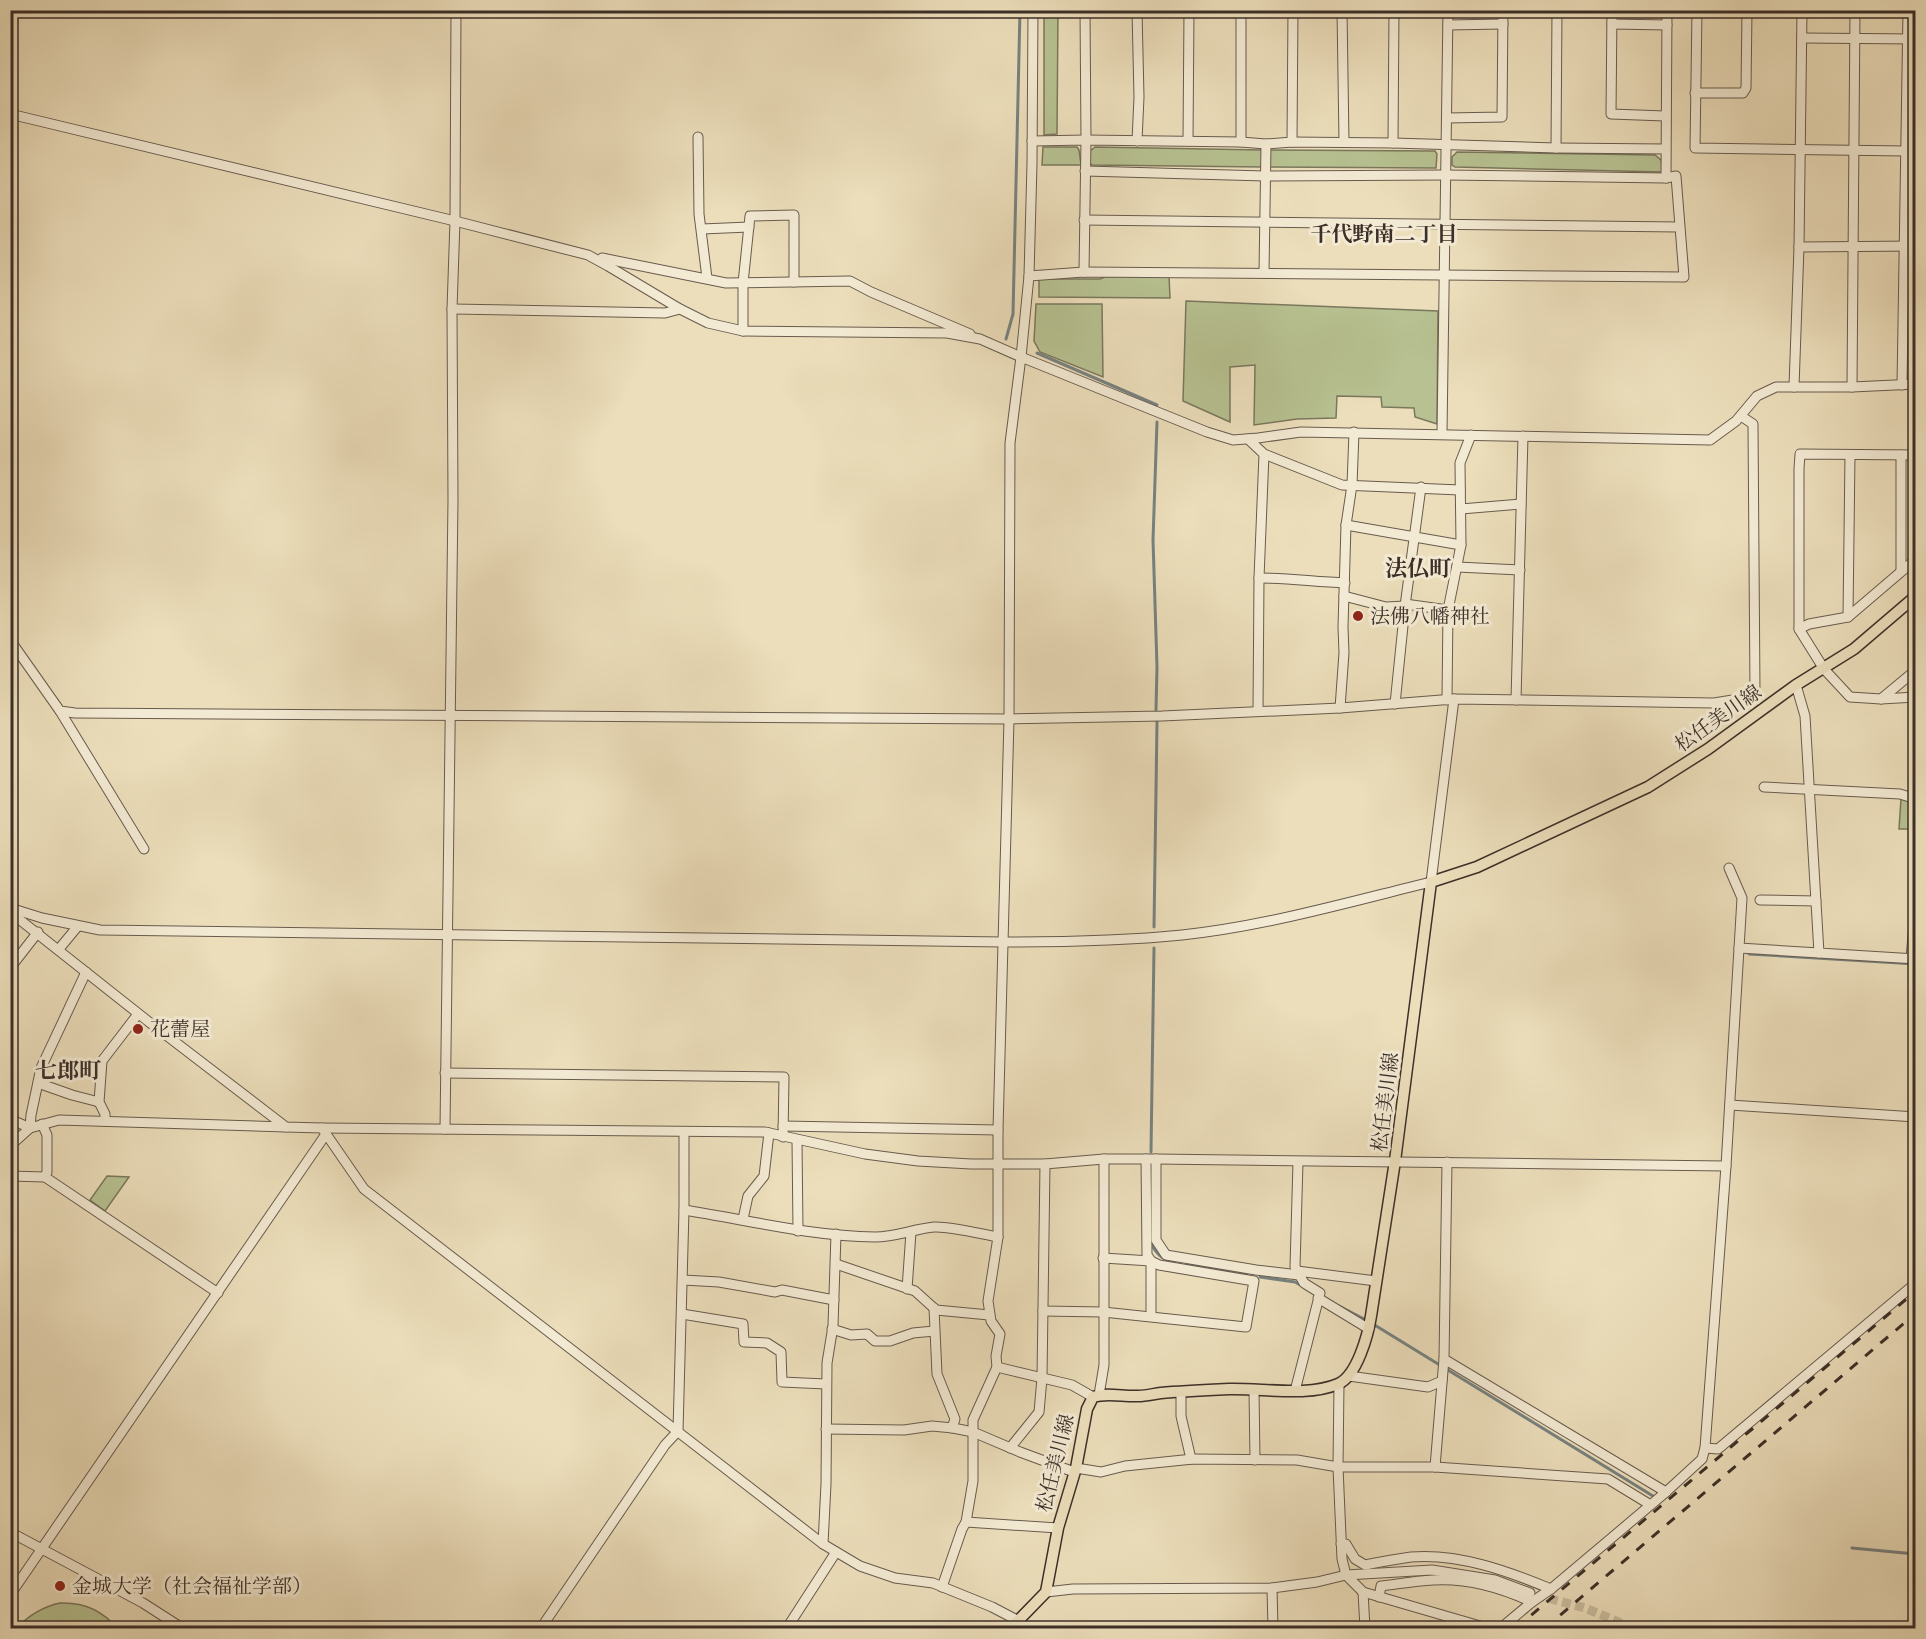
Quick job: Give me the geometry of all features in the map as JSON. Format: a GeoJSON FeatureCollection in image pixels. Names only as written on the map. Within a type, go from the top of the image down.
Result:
{"type":"FeatureCollection","features":[{"type":"Feature","properties":{"kind":"main road","name":"松任美川線"},"geometry":{"type":"LineString","coordinates":[[1340,1384],[1349,1376],[1355,1365],[1370,1324],[1395,1161],[1431,882],[1478,867],[1648,787],[1708,749],[1796,685],[1854,649],[1916,596]]}},
{"type":"Feature","properties":{"kind":"main road"},"geometry":{"type":"LineString","coordinates":[[1096,1396],[1138,1396],[1231,1389],[1295,1391],[1340,1384]]}},
{"type":"Feature","properties":{"kind":"main road","name":"松任美川線"},"geometry":{"type":"LineString","coordinates":[[1046,1592],[1058,1528],[1075,1470],[1087,1409],[1096,1396]]}},
{"type":"Feature","properties":{"kind":"main road"},"geometry":{"type":"LineString","coordinates":[[1014,1624],[1046,1592]]}},
{"type":"Feature","properties":{"kind":"street"},"geometry":{"type":"LineString","coordinates":[[445,1130],[453,500],[452,309],[455,221],[456,10]]}},
{"type":"Feature","properties":{"kind":"street"},"geometry":{"type":"LineString","coordinates":[[942,1587],[966,1522],[973,1480],[973,1420],[997,1367],[996,1356],[1000,1334],[991,1321],[988,1301],[998,1237],[998,1130],[1010,719],[1010,443],[1029,276],[1033,10]]}},
{"type":"Feature","properties":{"kind":"street"},"geometry":{"type":"LineString","coordinates":[[1084,272],[1085,10]]}},
{"type":"Feature","properties":{"kind":"street"},"geometry":{"type":"LineString","coordinates":[[1137,10],[1139,97],[1137,141]]}},
{"type":"Feature","properties":{"kind":"street"},"geometry":{"type":"LineString","coordinates":[[1188,141],[1189,10]]}},
{"type":"Feature","properties":{"kind":"street"},"geometry":{"type":"LineString","coordinates":[[1240,142],[1241,10]]}},
{"type":"Feature","properties":{"kind":"street"},"geometry":{"type":"LineString","coordinates":[[1292,141],[1293,10]]}},
{"type":"Feature","properties":{"kind":"street"},"geometry":{"type":"LineString","coordinates":[[1342,10],[1344,142]]}},
{"type":"Feature","properties":{"kind":"street"},"geometry":{"type":"LineString","coordinates":[[1393,142],[1394,10]]}},
{"type":"Feature","properties":{"kind":"street"},"geometry":{"type":"LineString","coordinates":[[1442,434],[1448,10]]}},
{"type":"Feature","properties":{"kind":"street"},"geometry":{"type":"LineString","coordinates":[[1447,118],[1502,117],[1503,10]]}},
{"type":"Feature","properties":{"kind":"street"},"geometry":{"type":"LineString","coordinates":[[1556,148],[1557,10]]}},
{"type":"Feature","properties":{"kind":"street"},"geometry":{"type":"LineString","coordinates":[[1612,10],[1611,114],[1665,116]]}},
{"type":"Feature","properties":{"kind":"street"},"geometry":{"type":"LineString","coordinates":[[1666,178],[1667,10]]}},
{"type":"Feature","properties":{"kind":"street"},"geometry":{"type":"LineString","coordinates":[[1697,10],[1695,148],[1905,151]]}},
{"type":"Feature","properties":{"kind":"street"},"geometry":{"type":"LineString","coordinates":[[1695,93],[1743,93],[1746,88],[1747,10]]}},
{"type":"Feature","properties":{"kind":"street"},"geometry":{"type":"LineString","coordinates":[[1794,387],[1799,247],[1802,10]]}},
{"type":"Feature","properties":{"kind":"street"},"geometry":{"type":"LineString","coordinates":[[1852,387],[1855,10]]}},
{"type":"Feature","properties":{"kind":"street"},"geometry":{"type":"LineString","coordinates":[[1902,385],[1905,151],[1912,39],[1908,10]]}},
{"type":"Feature","properties":{"kind":"street"},"geometry":{"type":"LineString","coordinates":[[1448,25],[1503,24]]}},
{"type":"Feature","properties":{"kind":"street"},"geometry":{"type":"LineString","coordinates":[[1612,24],[1667,25]]}},
{"type":"Feature","properties":{"kind":"street"},"geometry":{"type":"LineString","coordinates":[[1802,38],[1912,39]]}},
{"type":"Feature","properties":{"kind":"street"},"geometry":{"type":"LineString","coordinates":[[10,114],[650,269],[726,283],[850,280],[871,292],[1021,357],[1207,432],[1233,440],[1301,432],[1710,440],[1741,416],[1757,396],[1776,387],[1916,384]]}},
{"type":"Feature","properties":{"kind":"street"},"geometry":{"type":"LineString","coordinates":[[698,137],[698,187],[706,278]]}},
{"type":"Feature","properties":{"kind":"street"},"geometry":{"type":"LineString","coordinates":[[1032,141],[1188,141],[1266,144],[1292,141],[1393,142],[1446,146],[1665,149]]}},
{"type":"Feature","properties":{"kind":"street"},"geometry":{"type":"LineString","coordinates":[[1264,273],[1266,144]]}},
{"type":"Feature","properties":{"kind":"street"},"geometry":{"type":"LineString","coordinates":[[1029,276],[1084,272],[1684,277],[1676,176],[1666,178],[1445,175],[1265,176],[1085,171]]}},
{"type":"Feature","properties":{"kind":"street"},"geometry":{"type":"LineString","coordinates":[[743,331],[743,283],[750,216],[794,215],[794,282]]}},
{"type":"Feature","properties":{"kind":"street"},"geometry":{"type":"LineString","coordinates":[[1084,220],[1264,224],[1679,227]]}},
{"type":"Feature","properties":{"kind":"street"},"geometry":{"type":"LineString","coordinates":[[702,230],[749,227]]}},
{"type":"Feature","properties":{"kind":"street"},"geometry":{"type":"LineString","coordinates":[[1799,247],[1916,246]]}},
{"type":"Feature","properties":{"kind":"street"},"geometry":{"type":"LineString","coordinates":[[588,255],[708,323],[743,331],[946,333],[980,339]]}},
{"type":"Feature","properties":{"kind":"street"},"geometry":{"type":"LineString","coordinates":[[452,309],[665,313],[680,309]]}},
{"type":"Feature","properties":{"kind":"street"},"geometry":{"type":"LineString","coordinates":[[60,711],[1010,719],[1162,716],[1340,708],[1450,699],[1713,703],[1739,699],[1755,693],[1753,424],[1741,416]]}},
{"type":"Feature","properties":{"kind":"street"},"geometry":{"type":"LineString","coordinates":[[1340,708],[1344,653],[1346,525],[1352,485],[1354,432]]}},
{"type":"Feature","properties":{"kind":"street"},"geometry":{"type":"LineString","coordinates":[[10,910],[100,930],[1004,942],[1076,941],[1182,935],[1250,924],[1431,882],[1450,699],[1448,610],[1461,545],[1460,464],[1471,435]]}},
{"type":"Feature","properties":{"kind":"street"},"geometry":{"type":"LineString","coordinates":[[1516,700],[1523,436]]}},
{"type":"Feature","properties":{"kind":"street"},"geometry":{"type":"LineString","coordinates":[[1248,439],[1264,454],[1342,485],[1460,490]]}},
{"type":"Feature","properties":{"kind":"street"},"geometry":{"type":"LineString","coordinates":[[1258,711],[1259,578],[1264,454]]}},
{"type":"Feature","properties":{"kind":"street"},"geometry":{"type":"LineString","coordinates":[[1916,455],[1800,454],[1799,629],[1824,669],[1850,697],[1881,699],[1916,697]]}},
{"type":"Feature","properties":{"kind":"street"},"geometry":{"type":"LineString","coordinates":[[1848,617],[1850,455]]}},
{"type":"Feature","properties":{"kind":"street"},"geometry":{"type":"LineString","coordinates":[[1901,455],[1901,572]]}},
{"type":"Feature","properties":{"kind":"street"},"geometry":{"type":"LineString","coordinates":[[1395,704],[1405,605],[1421,487]]}},
{"type":"Feature","properties":{"kind":"street"},"geometry":{"type":"LineString","coordinates":[[1461,509],[1521,504]]}},
{"type":"Feature","properties":{"kind":"street"},"geometry":{"type":"LineString","coordinates":[[1346,525],[1461,545]]}},
{"type":"Feature","properties":{"kind":"street"},"geometry":{"type":"LineString","coordinates":[[1799,629],[1809,624],[1848,617],[1916,559]]}},
{"type":"Feature","properties":{"kind":"street"},"geometry":{"type":"LineString","coordinates":[[1457,567],[1520,570]]}},
{"type":"Feature","properties":{"kind":"street"},"geometry":{"type":"LineString","coordinates":[[1259,578],[1297,578],[1304,582],[1345,583]]}},
{"type":"Feature","properties":{"kind":"street"},"geometry":{"type":"LineString","coordinates":[[1344,596],[1386,607],[1405,605],[1448,610]]}},
{"type":"Feature","properties":{"kind":"street"},"geometry":{"type":"LineString","coordinates":[[10,640],[60,711],[144,849]]}},
{"type":"Feature","properties":{"kind":"street"},"geometry":{"type":"LineString","coordinates":[[1881,699],[1916,670]]}},
{"type":"Feature","properties":{"kind":"street"},"geometry":{"type":"LineString","coordinates":[[1796,685],[1805,716],[1819,953]]}},
{"type":"Feature","properties":{"kind":"street"},"geometry":{"type":"LineString","coordinates":[[1764,787],[1900,794],[1916,799]]}},
{"type":"Feature","properties":{"kind":"street"},"geometry":{"type":"LineString","coordinates":[[1501,1629],[1531,1597],[1551,1589],[1702,1459],[1705,1448],[1726,1166],[1742,898],[1729,868]]}},
{"type":"Feature","properties":{"kind":"street"},"geometry":{"type":"LineString","coordinates":[[1739,948],[1913,959],[1916,899]]}},
{"type":"Feature","properties":{"kind":"street"},"geometry":{"type":"LineString","coordinates":[[1760,900],[1816,901]]}},
{"type":"Feature","properties":{"kind":"street"},"geometry":{"type":"LineString","coordinates":[[10,910],[138,1014],[286,1127]]}},
{"type":"Feature","properties":{"kind":"street"},"geometry":{"type":"LineString","coordinates":[[59,949],[78,926]]}},
{"type":"Feature","properties":{"kind":"street"},"geometry":{"type":"LineString","coordinates":[[10,968],[38,932]]}},
{"type":"Feature","properties":{"kind":"street"},"geometry":{"type":"LineString","coordinates":[[30,1128],[41,1068],[86,972]]}},
{"type":"Feature","properties":{"kind":"street"},"geometry":{"type":"LineString","coordinates":[[105,1121],[105,1114],[99,1102],[104,1058],[138,1014]]}},
{"type":"Feature","properties":{"kind":"street"},"geometry":{"type":"LineString","coordinates":[[445,1072],[784,1077],[783,1132]]}},
{"type":"Feature","properties":{"kind":"street"},"geometry":{"type":"LineString","coordinates":[[38,1083],[99,1102]]}},
{"type":"Feature","properties":{"kind":"street"},"geometry":{"type":"LineString","coordinates":[[1730,1106],[1916,1117]]}},
{"type":"Feature","properties":{"kind":"street"},"geometry":{"type":"LineString","coordinates":[[10,1119],[30,1128]]}},
{"type":"Feature","properties":{"kind":"street"},"geometry":{"type":"LineString","coordinates":[[10,1146],[30,1128],[59,1120],[286,1127],[324,1131],[769,1133],[998,1130]]}},
{"type":"Feature","properties":{"kind":"street"},"geometry":{"type":"LineString","coordinates":[[42,1124],[47,1135],[45,1177]]}},
{"type":"Feature","properties":{"kind":"street"},"geometry":{"type":"LineString","coordinates":[[10,1595],[218,1293],[324,1131]]}},
{"type":"Feature","properties":{"kind":"street"},"geometry":{"type":"LineString","coordinates":[[324,1131],[364,1189],[823,1544],[860,1566],[895,1578],[942,1587],[1014,1624]]}},
{"type":"Feature","properties":{"kind":"street"},"geometry":{"type":"LineString","coordinates":[[541,1629],[665,1445],[678,1431],[683,1280],[684,1132]]}},
{"type":"Feature","properties":{"kind":"street"},"geometry":{"type":"LineString","coordinates":[[783,1132],[797,1140],[865,1154],[918,1161],[998,1164],[1045,1164],[1104,1158],[1726,1166]]}},
{"type":"Feature","properties":{"kind":"street"},"geometry":{"type":"LineString","coordinates":[[742,1219],[748,1196],[764,1176],[769,1133]]}},
{"type":"Feature","properties":{"kind":"street"},"geometry":{"type":"LineString","coordinates":[[797,1140],[798,1231]]}},
{"type":"Feature","properties":{"kind":"street"},"geometry":{"type":"LineString","coordinates":[[997,1367],[1072,1385],[1096,1396],[1104,1365],[1104,1158]]}},
{"type":"Feature","properties":{"kind":"street"},"geometry":{"type":"LineString","coordinates":[[1151,1159],[1146,1248],[1151,1261],[1151,1316]]}},
{"type":"Feature","properties":{"kind":"street"},"geometry":{"type":"LineString","coordinates":[[1151,1159],[1156,1240],[1166,1255],[1256,1270],[1376,1281]]}},
{"type":"Feature","properties":{"kind":"street"},"geometry":{"type":"LineString","coordinates":[[1295,1391],[1320,1293],[1304,1283],[1295,1267],[1298,1162]]}},
{"type":"Feature","properties":{"kind":"street"},"geometry":{"type":"LineString","coordinates":[[1436,1467],[1444,1359],[1447,1162]]}},
{"type":"Feature","properties":{"kind":"street"},"geometry":{"type":"LineString","coordinates":[[1010,1448],[1039,1412],[1042,1378],[1045,1164]]}},
{"type":"Feature","properties":{"kind":"street"},"geometry":{"type":"LineString","coordinates":[[10,1176],[45,1177],[218,1293]]}},
{"type":"Feature","properties":{"kind":"street"},"geometry":{"type":"LineString","coordinates":[[684,1210],[798,1231],[877,1237],[935,1227],[998,1237]]}},
{"type":"Feature","properties":{"kind":"street"},"geometry":{"type":"LineString","coordinates":[[907,1289],[911,1232]]}},
{"type":"Feature","properties":{"kind":"street"},"geometry":{"type":"LineString","coordinates":[[823,1544],[826,1384],[834,1300],[836,1234]]}},
{"type":"Feature","properties":{"kind":"street"},"geometry":{"type":"LineString","coordinates":[[1103,1258],[1151,1261],[1159,1265],[1254,1281]]}},
{"type":"Feature","properties":{"kind":"street"},"geometry":{"type":"LineString","coordinates":[[836,1264],[915,1291],[936,1310],[989,1315]]}},
{"type":"Feature","properties":{"kind":"street"},"geometry":{"type":"LineString","coordinates":[[1043,1311],[1103,1312],[1246,1327],[1256,1270]]}},
{"type":"Feature","properties":{"kind":"street"},"geometry":{"type":"LineString","coordinates":[[683,1280],[719,1282],[775,1292],[782,1290],[834,1300]]}},
{"type":"Feature","properties":{"kind":"street"},"geometry":{"type":"LineString","coordinates":[[1705,1448],[1718,1449],[1916,1283]]}},
{"type":"Feature","properties":{"kind":"street"},"geometry":{"type":"LineString","coordinates":[[1318,1298],[1370,1324]]}},
{"type":"Feature","properties":{"kind":"street"},"geometry":{"type":"LineString","coordinates":[[934,1308],[937,1374],[955,1419],[952,1428]]}},
{"type":"Feature","properties":{"kind":"street"},"geometry":{"type":"LineString","coordinates":[[682,1314],[743,1324],[744,1342],[767,1343],[781,1352],[782,1382],[826,1384]]}},
{"type":"Feature","properties":{"kind":"street"},"geometry":{"type":"LineString","coordinates":[[832,1329],[851,1335],[867,1334],[875,1341],[890,1341],[913,1333],[934,1331]]}},
{"type":"Feature","properties":{"kind":"street"},"geometry":{"type":"LineString","coordinates":[[1444,1359],[1666,1492]]}},
{"type":"Feature","properties":{"kind":"street"},"geometry":{"type":"LineString","coordinates":[[1349,1376],[1428,1388],[1442,1381]]}},
{"type":"Feature","properties":{"kind":"street"},"geometry":{"type":"LineString","coordinates":[[1340,1384],[1338,1467],[1342,1558],[1346,1575],[1363,1592],[1487,1629]]}},
{"type":"Feature","properties":{"kind":"street"},"geometry":{"type":"LineString","coordinates":[[1254,1390],[1255,1460]]}},
{"type":"Feature","properties":{"kind":"street"},"geometry":{"type":"LineString","coordinates":[[1181,1392],[1181,1416],[1191,1459]]}},
{"type":"Feature","properties":{"kind":"street"},"geometry":{"type":"LineString","coordinates":[[826,1429],[904,1430],[932,1426],[952,1428],[973,1432],[1010,1448],[1075,1470],[1101,1472],[1125,1466],[1191,1459],[1297,1460],[1338,1467],[1436,1467],[1608,1479],[1649,1504]]}},
{"type":"Feature","properties":{"kind":"street"},"geometry":{"type":"LineString","coordinates":[[966,1522],[1058,1528]]}},
{"type":"Feature","properties":{"kind":"street"},"geometry":{"type":"LineString","coordinates":[[10,1532],[143,1603],[182,1629]]}},
{"type":"Feature","properties":{"kind":"street"},"geometry":{"type":"LineString","coordinates":[[1341,1544],[1346,1544],[1355,1558],[1365,1565],[1413,1557],[1465,1560],[1551,1589]]}},
{"type":"Feature","properties":{"kind":"street"},"geometry":{"type":"LineString","coordinates":[[787,1629],[837,1552]]}},
{"type":"Feature","properties":{"kind":"street"},"geometry":{"type":"LineString","coordinates":[[1046,1592],[1073,1589],[1272,1588],[1317,1582],[1346,1575],[1432,1570],[1495,1580],[1531,1597]]}},
{"type":"Feature","properties":{"kind":"street"},"geometry":{"type":"LineString","coordinates":[[1379,1597],[1381,1586],[1434,1580],[1462,1581],[1531,1597]]}},
{"type":"Feature","properties":{"kind":"street"},"geometry":{"type":"LineString","coordinates":[[1272,1588],[1273,1629]]}},
{"type":"Feature","properties":{"kind":"street"},"geometry":{"type":"LineString","coordinates":[[1363,1592],[1365,1629]]}},
{"type":"Feature","properties":{"kind":"green space"},"geometry":{"type":"Polygon","coordinates":[[[1044,11],[1058,11],[1057,134],[1044,135],[1044,11]]]}},
{"type":"Feature","properties":{"kind":"green space"},"geometry":{"type":"Polygon","coordinates":[[[1043,147],[1077,147],[1081,165],[1042,165],[1043,147]]]}},
{"type":"Feature","properties":{"kind":"green space"},"geometry":{"type":"Polygon","coordinates":[[[1095,147],[1262,150],[1262,167],[1092,165],[1090,151],[1095,147]]]}},
{"type":"Feature","properties":{"kind":"green space"},"geometry":{"type":"Polygon","coordinates":[[[1908,149],[1915,149],[1915,241],[1908,238],[1908,149]]]}},
{"type":"Feature","properties":{"kind":"green space"},"geometry":{"type":"Polygon","coordinates":[[[1269,150],[1435,151],[1437,154],[1436,168],[1269,167],[1269,150]]]}},
{"type":"Feature","properties":{"kind":"green space"},"geometry":{"type":"Polygon","coordinates":[[[1457,152],[1655,155],[1661,160],[1663,172],[1455,167],[1452,165],[1452,157],[1457,152]]]}},
{"type":"Feature","properties":{"kind":"green space"},"geometry":{"type":"Polygon","coordinates":[[[1109,275],[1169,276],[1170,298],[1039,297],[1039,279],[1100,279],[1109,275]]]}},
{"type":"Feature","properties":{"kind":"green space"},"geometry":{"type":"Polygon","coordinates":[[[1186,301],[1438,311],[1437,424],[1415,417],[1414,408],[1382,407],[1381,397],[1337,396],[1336,418],[1297,419],[1254,425],[1255,365],[1230,367],[1230,422],[1183,401],[1186,301]]]}},
{"type":"Feature","properties":{"kind":"green space"},"geometry":{"type":"Polygon","coordinates":[[[1036,304],[1102,304],[1103,377],[1040,352],[1034,341],[1036,304]]]}},
{"type":"Feature","properties":{"kind":"green space"},"geometry":{"type":"Polygon","coordinates":[[[1901,799],[1911,801],[1909,829],[1899,829],[1901,799]]]}},
{"type":"Feature","properties":{"kind":"green space"},"geometry":{"type":"Polygon","coordinates":[[[107,1176],[129,1177],[105,1211],[90,1200],[107,1176]]]}},
{"type":"Feature","properties":{"kind":"green space"},"geometry":{"type":"Polygon","coordinates":[[[60,1603],[92,1608],[105,1616],[117,1628],[17,1628],[36,1612],[60,1603]]]}},
{"type":"Feature","properties":{"kind":"waterway"},"geometry":{"type":"LineString","coordinates":[[1006,339],[1013,314],[1020,10]]}},
{"type":"Feature","properties":{"kind":"waterway"},"geometry":{"type":"LineString","coordinates":[[1037,353],[1157,405]]}},
{"type":"Feature","properties":{"kind":"waterway"},"geometry":{"type":"LineString","coordinates":[[1156,710],[1153,540],[1157,422]]}},
{"type":"Feature","properties":{"kind":"waterway"},"geometry":{"type":"LineString","coordinates":[[1154,927],[1157,722]]}},
{"type":"Feature","properties":{"kind":"waterway"},"geometry":{"type":"LineString","coordinates":[[1151,1152],[1154,948]]}},
{"type":"Feature","properties":{"kind":"waterway"},"geometry":{"type":"LineString","coordinates":[[1749,954],[1916,964]]}},
{"type":"Feature","properties":{"kind":"waterway"},"geometry":{"type":"LineString","coordinates":[[1151,1243],[1160,1256],[1174,1263]]}},
{"type":"Feature","properties":{"kind":"waterway"},"geometry":{"type":"LineString","coordinates":[[1186,1265],[1247,1274]]}},
{"type":"Feature","properties":{"kind":"waterway"},"geometry":{"type":"LineString","coordinates":[[1260,1277],[1295,1282],[1302,1286]]}},
{"type":"Feature","properties":{"kind":"waterway"},"geometry":{"type":"LineString","coordinates":[[1339,1306],[1368,1321]]}},
{"type":"Feature","properties":{"kind":"waterway"},"geometry":{"type":"LineString","coordinates":[[1373,1324],[1653,1496]]}},
{"type":"Feature","properties":{"kind":"waterway"},"geometry":{"type":"LineString","coordinates":[[1852,1548],[1915,1554]]}},
{"type":"Feature","properties":{"kind":"tunnel"},"geometry":{"type":"LineString","coordinates":[[1536,1595],[1585,1608],[1633,1628]]}},
{"type":"Feature","properties":{"kind":"railway"},"geometry":{"type":"LineString","coordinates":[[1516,1628],[1916,1291]]}},
{"type":"Feature","properties":{"kind":"railway"},"geometry":{"type":"LineString","coordinates":[[1545,1628],[1916,1313]]}},
{"type":"Feature","properties":{"kind":"place","name":"法佛八幡神社"},"geometry":{"type":"Point","coordinates":[1358,616]}},
{"type":"Feature","properties":{"kind":"place","name":"花蕾屋"},"geometry":{"type":"Point","coordinates":[138,1029]}},
{"type":"Feature","properties":{"kind":"place","name":"金城大学（社会福祉学部）"},"geometry":{"type":"Point","coordinates":[60,1586]}},
{"type":"Feature","properties":{"kind":"district","name":"千代野南二丁目"},"geometry":{"type":"Point","coordinates":[1384,234]}},
{"type":"Feature","properties":{"kind":"district","name":"法仏町"},"geometry":{"type":"Point","coordinates":[1418,568]}},
{"type":"Feature","properties":{"kind":"district","name":"七郎町"},"geometry":{"type":"Point","coordinates":[68,1070]}}]}
